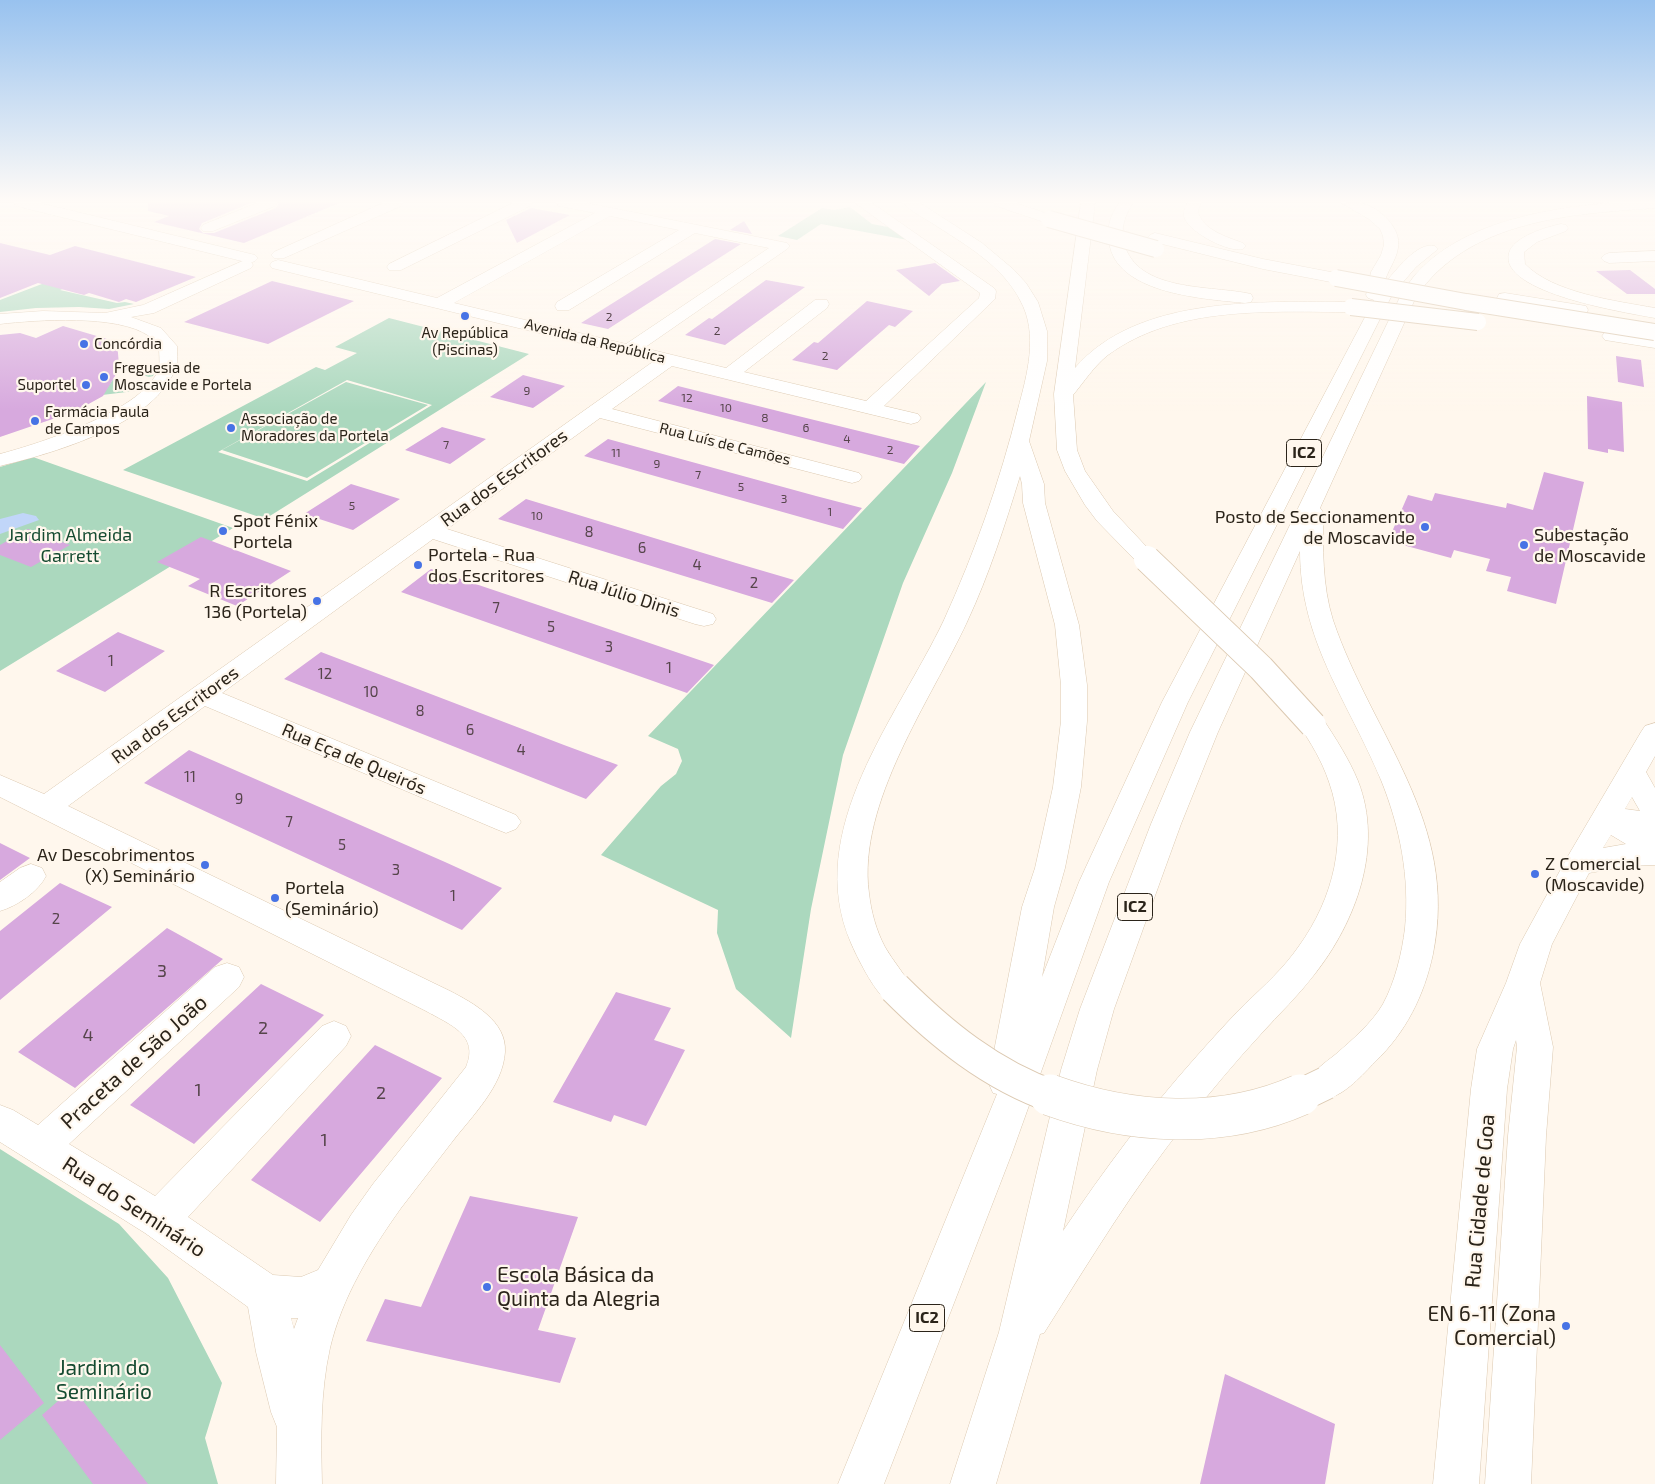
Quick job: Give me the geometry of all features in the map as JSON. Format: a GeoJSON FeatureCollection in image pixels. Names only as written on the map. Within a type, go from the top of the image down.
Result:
{"type":"FeatureCollection","features":[{"type":"Feature","properties":{"kind":"main road"},"geometry":{"type":"LineString","coordinates":[[107,317],[148,309],[232,272]]}},
{"type":"Feature","properties":{"kind":"main road"},"geometry":{"type":"LineString","coordinates":[[145,328],[159,312],[235,277],[241,272]]}},
{"type":"Feature","properties":{"kind":"main road","name":"Avenida da República"},"geometry":{"type":"LineString","coordinates":[[324,272],[439,304],[911,418]]}},
{"type":"Feature","properties":{"kind":"main road"},"geometry":{"type":"LineString","coordinates":[[439,304],[497,272]]}},
{"type":"Feature","properties":{"kind":"main road"},"geometry":{"type":"LineString","coordinates":[[563,306],[619,272]]}},
{"type":"Feature","properties":{"kind":"main road"},"geometry":{"type":"LineString","coordinates":[[629,350],[743,272]]}},
{"type":"Feature","properties":{"kind":"main road"},"geometry":{"type":"LineString","coordinates":[[870,408],[987,299],[988,291],[962,272]]}},
{"type":"Feature","properties":{"kind":"main road"},"geometry":{"type":"LineString","coordinates":[[1007,272],[1030,301],[1037,324],[1040,350],[1020,440],[986,550],[954,623],[877,777],[865,805],[854,846],[852,881],[858,916],[873,955],[895,988],[920,1015],[962,1049],[999,1072],[1039,1092],[1088,1109],[1137,1118],[1189,1120],[1251,1112],[1295,1098],[1326,1083],[1348,1066],[1372,1042],[1396,1013],[1412,976],[1420,942],[1423,900],[1419,858],[1410,823],[1396,782],[1367,719],[1345,679],[1320,619],[1312,582],[1312,502]]}},
{"type":"Feature","properties":{"kind":"main road"},"geometry":{"type":"LineString","coordinates":[[1020,1332],[1138,1155],[1198,1081],[1310,956],[1330,925],[1341,901],[1351,866],[1354,827],[1350,799],[1338,766],[1312,725],[1260,668],[1105,516],[1084,488],[1075,471],[1068,450],[1063,394],[1079,272]]}},
{"type":"Feature","properties":{"kind":"main road"},"geometry":{"type":"LineString","coordinates":[[1136,272],[1171,287],[1200,292],[1320,303],[1611,336]]}},
{"type":"Feature","properties":{"kind":"main road"},"geometry":{"type":"LineString","coordinates":[[1301,272],[1611,336],[1655,343]]}},
{"type":"Feature","properties":{"kind":"main road"},"geometry":{"type":"LineString","coordinates":[[1317,272],[1336,279],[1474,304],[1655,332]]}},
{"type":"Feature","properties":{"kind":"main road"},"geometry":{"type":"LineString","coordinates":[[1367,332],[1380,272]]}},
{"type":"Feature","properties":{"kind":"main road","name":"IC2"},"geometry":{"type":"LineString","coordinates":[[861,1484],[993,1153],[1094,882],[1175,702],[1385,294],[1403,272]]}},
{"type":"Feature","properties":{"kind":"main road","name":"IC2"},"geometry":{"type":"LineString","coordinates":[[973,1484],[1020,1332],[1079,1070],[1097,1008],[1166,824],[1200,740],[1408,297],[1427,272]]}},
{"type":"Feature","properties":{"kind":"main road"},"geometry":{"type":"LineString","coordinates":[[1523,272],[1536,280],[1580,296],[1655,313]]}},
{"type":"Feature","properties":{"kind":"main road"},"geometry":{"type":"LineString","coordinates":[[1336,279],[1655,322]]}},
{"type":"Feature","properties":{"kind":"main road"},"geometry":{"type":"LineString","coordinates":[[730,374],[821,304]]}},
{"type":"Feature","properties":{"kind":"main road"},"geometry":{"type":"LineString","coordinates":[[1063,394],[1101,352],[1127,337],[1177,319],[1222,311],[1260,308],[1351,307]]}},
{"type":"Feature","properties":{"kind":"main road"},"geometry":{"type":"LineString","coordinates":[[0,318],[62,314],[107,317],[128,322],[145,328],[159,337],[165,343],[170,359],[164,376],[147,396],[119,415],[82,434],[37,450],[0,460]]}},
{"type":"Feature","properties":{"kind":"main road","name":"Rua dos Escritores"},"geometry":{"type":"LineString","coordinates":[[46,807],[669,359]]}},
{"type":"Feature","properties":{"kind":"main road","name":"Rua Luís de Camões"},"geometry":{"type":"LineString","coordinates":[[597,411],[852,477]]}},
{"type":"Feature","properties":{"kind":"main road"},"geometry":{"type":"LineString","coordinates":[[993,1153],[1038,906],[1050,868],[1067,788],[1074,721],[1073,669],[1067,625],[1034,503],[1033,484],[1020,440]]}},
{"type":"Feature","properties":{"kind":"main road","name":"Rua Júlio Dinis"},"geometry":{"type":"LineString","coordinates":[[430,532],[704,620]]}},
{"type":"Feature","properties":{"kind":"main road","name":"Rua Eça de Queirós"},"geometry":{"type":"LineString","coordinates":[[202,695],[506,822]]}},
{"type":"Feature","properties":{"kind":"main road","name":"Rua Cidade de Goa"},"geometry":{"type":"LineString","coordinates":[[1456,1484],[1489,1089],[1495,1049],[1523,983],[1536,944],[1579,864],[1655,732]]}},
{"type":"Feature","properties":{"kind":"main road"},"geometry":{"type":"LineString","coordinates":[[1632,773],[1655,812]]}},
{"type":"Feature","properties":{"kind":"main road"},"geometry":{"type":"LineString","coordinates":[[0,785],[438,1001],[473,1022],[481,1030],[488,1042],[486,1064],[480,1077],[369,1220],[350,1250],[314,1330],[303,1377],[299,1435],[299,1484]]}},
{"type":"Feature","properties":{"kind":"main road"},"geometry":{"type":"LineString","coordinates":[[1606,817],[1655,825]]}},
{"type":"Feature","properties":{"kind":"main road"},"geometry":{"type":"LineString","coordinates":[[1606,817],[1655,850]]}},
{"type":"Feature","properties":{"kind":"main road"},"geometry":{"type":"LineString","coordinates":[[1579,864],[1629,855],[1655,854]]}},
{"type":"Feature","properties":{"kind":"main road"},"geometry":{"type":"LineString","coordinates":[[0,899],[31,876]]}},
{"type":"Feature","properties":{"kind":"main road","name":"Praceta de São João"},"geometry":{"type":"LineString","coordinates":[[40,1147],[227,978]]}},
{"type":"Feature","properties":{"kind":"main road","name":"Rua Cidade de Goa"},"geometry":{"type":"LineString","coordinates":[[1508,1484],[1527,1136],[1535,1047],[1523,983]]}},
{"type":"Feature","properties":{"kind":"main road"},"geometry":{"type":"LineString","coordinates":[[158,1220],[334,1036]]}},
{"type":"Feature","properties":{"kind":"main road","name":"Rua do Seminário"},"geometry":{"type":"LineString","coordinates":[[0,1122],[158,1220],[266,1295]]}},
{"type":"Feature","properties":{"kind":"main road"},"geometry":{"type":"LineString","coordinates":[[299,1435],[277,1352],[266,1295],[302,1298],[334,1284]]}},
{"type":"Feature","properties":{"kind":"green space"},"geometry":{"type":"Polygon","coordinates":[[[55,279],[75,284],[60,290],[117,303],[134,304],[109,309],[79,307],[36,308],[0,312],[0,300],[55,279]]]}},
{"type":"Feature","properties":{"kind":"green space","name":"Associação de Moradores da Portela"},"geometry":{"type":"Polygon","coordinates":[[[389,318],[529,354],[265,519],[123,470],[316,367],[325,370],[357,353],[335,347],[389,318]],[[347,380],[218,452],[307,481],[432,405],[347,380]]]}},
{"type":"Feature","properties":{"kind":"green space"},"geometry":{"type":"Polygon","coordinates":[[[119,364],[154,369],[155,371],[153,376],[149,377],[119,368],[119,364]]]}},
{"type":"Feature","properties":{"kind":"green space"},"geometry":{"type":"Polygon","coordinates":[[[114,378],[143,388],[135,391],[102,395],[114,378]]]}},
{"type":"Feature","properties":{"kind":"green space"},"geometry":{"type":"Polygon","coordinates":[[[346,382],[428,405],[307,478],[222,450],[346,382]]]}},
{"type":"Feature","properties":{"kind":"green space"},"geometry":{"type":"Polygon","coordinates":[[[986,382],[952,473],[903,583],[843,755],[811,909],[791,1038],[736,989],[717,933],[718,910],[601,855],[661,786],[676,774],[682,761],[678,749],[648,736],[986,382]]]}},
{"type":"Feature","properties":{"kind":"green space","name":"Jardim Almeida Garrett"},"geometry":{"type":"Polygon","coordinates":[[[33,457],[233,528],[0,671],[0,467],[33,457]]]}},
{"type":"Feature","properties":{"kind":"green space","name":"Jardim do Seminário"},"geometry":{"type":"Polygon","coordinates":[[[0,1149],[119,1224],[168,1278],[222,1383],[205,1438],[218,1484],[0,1484],[0,1149]]]}},
{"type":"Feature","properties":{"kind":"water"},"geometry":{"type":"Polygon","coordinates":[[[23,513],[36,516],[39,520],[0,534],[0,519],[23,513]]]}},
{"type":"Feature","properties":{"kind":"building"},"geometry":{"type":"Polygon","coordinates":[[[0,272],[177,272],[196,277],[136,302],[126,299],[119,302],[89,293],[84,295],[38,283],[0,298],[0,272]]]}},
{"type":"Feature","properties":{"kind":"building"},"geometry":{"type":"Polygon","coordinates":[[[662,272],[697,272],[608,329],[581,323],[662,272]]]}},
{"type":"Feature","properties":{"kind":"building"},"geometry":{"type":"Polygon","coordinates":[[[899,272],[948,272],[960,281],[942,284],[929,296],[899,272]]]}},
{"type":"Feature","properties":{"kind":"building"},"geometry":{"type":"Polygon","coordinates":[[[1598,272],[1633,272],[1655,289],[1655,294],[1627,294],[1598,272]]]}},
{"type":"Feature","properties":{"kind":"building"},"geometry":{"type":"Polygon","coordinates":[[[766,280],[805,287],[725,345],[685,335],[709,318],[712,319],[766,280]]]}},
{"type":"Feature","properties":{"kind":"building"},"geometry":{"type":"Polygon","coordinates":[[[272,281],[354,301],[268,344],[184,322],[272,281]]]}},
{"type":"Feature","properties":{"kind":"building"},"geometry":{"type":"Polygon","coordinates":[[[867,301],[913,311],[895,327],[889,325],[837,370],[792,360],[814,342],[818,343],[867,301]]]}},
{"type":"Feature","properties":{"kind":"building"},"geometry":{"type":"Polygon","coordinates":[[[63,326],[117,342],[119,365],[115,376],[103,396],[76,411],[0,437],[0,335],[20,333],[36,338],[63,326]]]}},
{"type":"Feature","properties":{"kind":"building"},"geometry":{"type":"Polygon","coordinates":[[[1616,356],[1641,360],[1644,387],[1618,382],[1616,356]]]}},
{"type":"Feature","properties":{"kind":"building"},"geometry":{"type":"Polygon","coordinates":[[[523,375],[565,386],[533,408],[490,397],[523,375]]]}},
{"type":"Feature","properties":{"kind":"building"},"geometry":{"type":"Polygon","coordinates":[[[678,386],[920,446],[904,464],[658,401],[678,386]]]}},
{"type":"Feature","properties":{"kind":"building"},"geometry":{"type":"Polygon","coordinates":[[[1587,396],[1622,402],[1624,452],[1608,449],[1608,453],[1588,449],[1587,396]]]}},
{"type":"Feature","properties":{"kind":"building"},"geometry":{"type":"Polygon","coordinates":[[[442,427],[486,439],[450,464],[405,450],[442,427]]]}},
{"type":"Feature","properties":{"kind":"building"},"geometry":{"type":"Polygon","coordinates":[[[608,439],[862,508],[843,529],[584,456],[608,439]]]}},
{"type":"Feature","properties":{"kind":"building"},"geometry":{"type":"Polygon","coordinates":[[[1544,472],[1584,482],[1556,604],[1507,591],[1511,577],[1486,571],[1490,559],[1454,550],[1451,558],[1388,541],[1408,495],[1432,501],[1435,493],[1506,508],[1507,503],[1533,510],[1544,472]]]}},
{"type":"Feature","properties":{"kind":"building"},"geometry":{"type":"Polygon","coordinates":[[[351,484],[400,499],[353,530],[304,514],[351,484]]]}},
{"type":"Feature","properties":{"kind":"building"},"geometry":{"type":"Polygon","coordinates":[[[526,499],[794,580],[772,603],[498,519],[526,499]]]}},
{"type":"Feature","properties":{"kind":"building"},"geometry":{"type":"Polygon","coordinates":[[[28,529],[70,545],[31,567],[0,555],[0,545],[28,529]]]}},
{"type":"Feature","properties":{"kind":"building"},"geometry":{"type":"Polygon","coordinates":[[[201,537],[291,571],[237,606],[188,586],[200,579],[157,562],[201,537]]]}},
{"type":"Feature","properties":{"kind":"building"},"geometry":{"type":"Polygon","coordinates":[[[431,569],[714,665],[687,693],[401,592],[431,569]]]}},
{"type":"Feature","properties":{"kind":"building"},"geometry":{"type":"Polygon","coordinates":[[[118,632],[165,651],[105,692],[56,671],[118,632]]]}},
{"type":"Feature","properties":{"kind":"building"},"geometry":{"type":"Polygon","coordinates":[[[321,652],[618,765],[586,799],[284,679],[321,652]]]}},
{"type":"Feature","properties":{"kind":"building"},"geometry":{"type":"Polygon","coordinates":[[[189,750],[502,888],[462,930],[144,783],[189,750]]]}},
{"type":"Feature","properties":{"kind":"building"},"geometry":{"type":"Polygon","coordinates":[[[0,843],[30,858],[0,880],[0,843]]]}},
{"type":"Feature","properties":{"kind":"building"},"geometry":{"type":"Polygon","coordinates":[[[60,883],[112,907],[0,1000],[0,931],[60,883]]]}},
{"type":"Feature","properties":{"kind":"building"},"geometry":{"type":"Polygon","coordinates":[[[167,928],[223,959],[75,1088],[18,1052],[167,928]]]}},
{"type":"Feature","properties":{"kind":"building"},"geometry":{"type":"Polygon","coordinates":[[[261,984],[324,1015],[194,1144],[130,1105],[261,984]]]}},
{"type":"Feature","properties":{"kind":"building"},"geometry":{"type":"Polygon","coordinates":[[[616,992],[671,1008],[654,1040],[685,1050],[646,1126],[614,1115],[611,1122],[553,1102],[616,992]]]}},
{"type":"Feature","properties":{"kind":"building"},"geometry":{"type":"Polygon","coordinates":[[[375,1045],[442,1078],[320,1222],[251,1180],[375,1045]]]}},
{"type":"Feature","properties":{"kind":"building"},"geometry":{"type":"Polygon","coordinates":[[[470,1196],[578,1217],[538,1330],[576,1338],[560,1383],[366,1341],[385,1299],[421,1307],[470,1196]]]}},
{"type":"Feature","properties":{"kind":"building"},"geometry":{"type":"Polygon","coordinates":[[[0,1345],[44,1403],[0,1440],[0,1345]]]}},
{"type":"Feature","properties":{"kind":"building"},"geometry":{"type":"Polygon","coordinates":[[[1225,1374],[1335,1424],[1325,1484],[1200,1484],[1225,1374]]]}},
{"type":"Feature","properties":{"kind":"building"},"geometry":{"type":"Polygon","coordinates":[[[73,1388],[148,1484],[93,1484],[42,1415],[73,1388]]]}},
{"type":"Feature","properties":{"kind":"place","name":"Av República (Piscinas)"},"geometry":{"type":"Point","coordinates":[465,316]}},
{"type":"Feature","properties":{"kind":"place","name":"Concórdia"},"geometry":{"type":"Point","coordinates":[84,344]}},
{"type":"Feature","properties":{"kind":"place","name":"Freguesia de Moscavide e Portela"},"geometry":{"type":"Point","coordinates":[104,377]}},
{"type":"Feature","properties":{"kind":"place","name":"Suportel"},"geometry":{"type":"Point","coordinates":[86,385]}},
{"type":"Feature","properties":{"kind":"place","name":"Farmácia Paula de Campos"},"geometry":{"type":"Point","coordinates":[35,421]}},
{"type":"Feature","properties":{"kind":"place","name":"Associação de Moradores da Portela"},"geometry":{"type":"Point","coordinates":[231,428]}},
{"type":"Feature","properties":{"kind":"place","name":"Posto de Seccionamento de Moscavide"},"geometry":{"type":"Point","coordinates":[1425,527]}},
{"type":"Feature","properties":{"kind":"place","name":"Spot Fénix Portela"},"geometry":{"type":"Point","coordinates":[223,531]}},
{"type":"Feature","properties":{"kind":"place","name":"Subestação de Moscavide"},"geometry":{"type":"Point","coordinates":[1524,545]}},
{"type":"Feature","properties":{"kind":"place","name":"Portela - Rua dos Escritores"},"geometry":{"type":"Point","coordinates":[418,565]}},
{"type":"Feature","properties":{"kind":"place","name":"R Escritores 136 (Portela)"},"geometry":{"type":"Point","coordinates":[317,601]}},
{"type":"Feature","properties":{"kind":"place","name":"Av Descobrimentos (X) Seminário"},"geometry":{"type":"Point","coordinates":[205,865]}},
{"type":"Feature","properties":{"kind":"place","name":"Z Comercial (Moscavide)"},"geometry":{"type":"Point","coordinates":[1535,874]}},
{"type":"Feature","properties":{"kind":"place","name":"Portela (Seminário)"},"geometry":{"type":"Point","coordinates":[275,898]}},
{"type":"Feature","properties":{"kind":"place","name":"Escola Básica da Quinta da Alegria"},"geometry":{"type":"Point","coordinates":[487,1287]}},
{"type":"Feature","properties":{"kind":"place","name":"EN 6-11 (Zona Comercial)"},"geometry":{"type":"Point","coordinates":[1566,1326]}}]}
